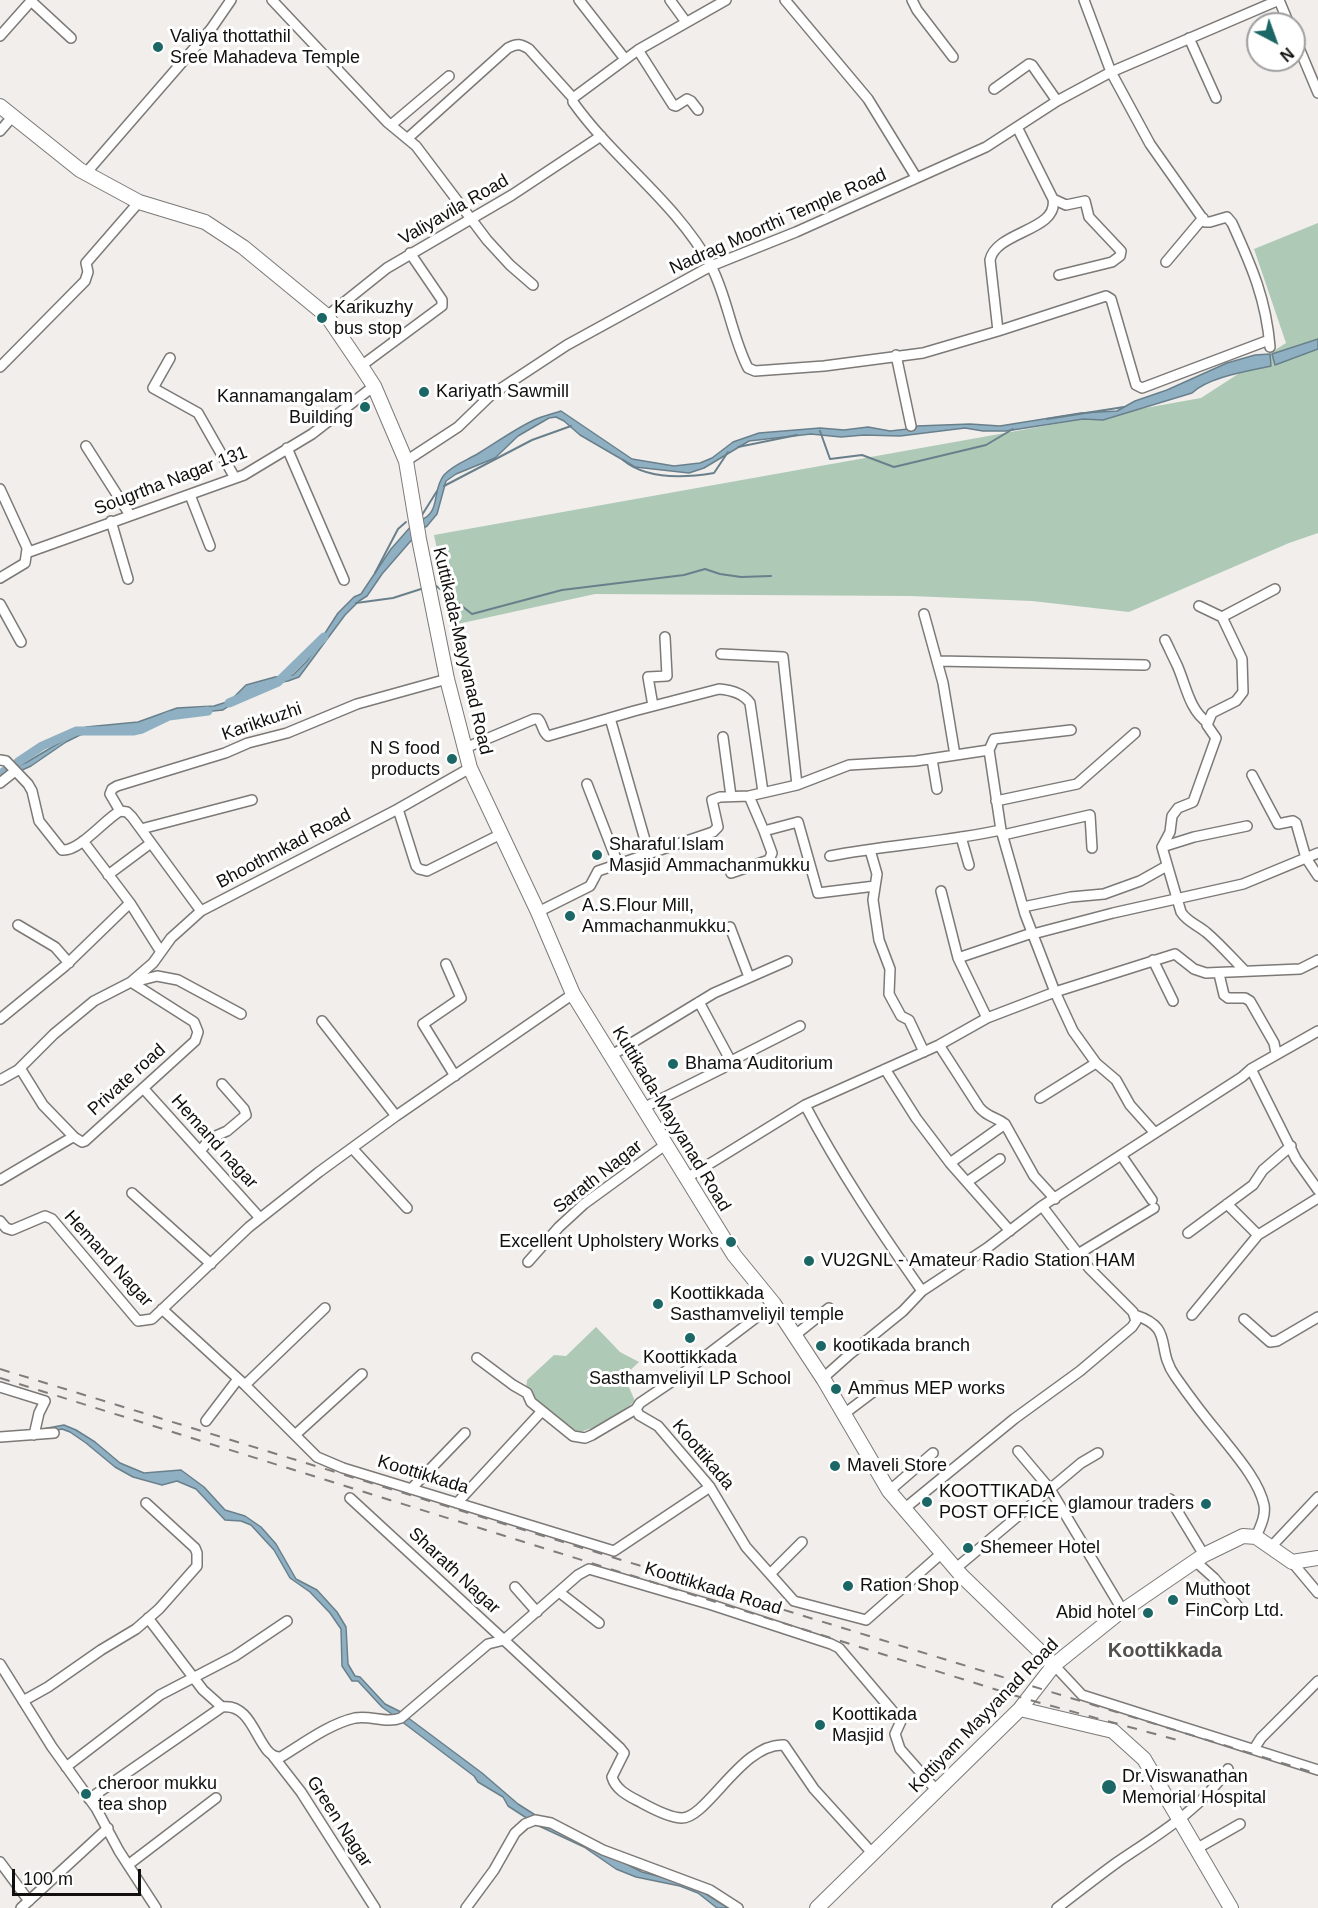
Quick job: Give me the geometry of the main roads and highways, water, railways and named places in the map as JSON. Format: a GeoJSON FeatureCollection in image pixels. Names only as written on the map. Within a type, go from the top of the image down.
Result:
{"type":"FeatureCollection","features":[{"type":"Feature","properties":{"kind":"main road","name":"Kuttikada-Mayyanad Road"},"geometry":{"type":"LineString","coordinates":[[0,106],[86,173],[138,202],[205,222],[243,247],[327,316],[361,366],[374,386],[406,461],[418,539],[447,679],[470,768],[538,912],[573,994],[685,1179],[734,1256],[774,1304],[844,1414],[889,1491],[955,1569],[1054,1665]]}},
{"type":"Feature","properties":{"kind":"main road","name":"Kottiyam Mayyanad Road"},"geometry":{"type":"LineString","coordinates":[[817,1908],[1020,1709],[1054,1665],[1123,1611],[1200,1558],[1243,1536],[1256,1536],[1292,1562],[1318,1558]]}},
{"type":"Feature","properties":{"kind":"main road"},"geometry":{"type":"LineString","coordinates":[[1020,1709],[1113,1731],[1144,1759],[1231,1908]]}},
{"type":"Feature","properties":{"kind":"water"},"geometry":{"type":"Polygon","coordinates":[[[1318,339],[1318,349],[1275,365],[1272,354],[1318,339]]]}},
{"type":"Feature","properties":{"kind":"water"},"geometry":{"type":"Polygon","coordinates":[[[1270,354],[1271,366],[1218,379],[1199,387],[1192,393],[1103,420],[1083,419],[1006,431],[965,428],[900,436],[841,437],[811,434],[749,441],[704,468],[689,473],[635,467],[580,435],[564,421],[556,417],[549,418],[518,436],[495,458],[456,474],[446,481],[437,514],[422,529],[419,521],[431,513],[440,481],[452,468],[513,431],[541,417],[561,411],[632,459],[674,466],[700,463],[712,458],[733,442],[759,433],[820,428],[844,430],[868,427],[890,431],[908,429],[910,431],[917,426],[970,424],[1000,426],[1081,413],[1117,411],[1135,401],[1167,390],[1227,363],[1255,355],[1270,354]]]}},
{"type":"Feature","properties":{"kind":"water"},"geometry":{"type":"Polygon","coordinates":[[[413,524],[415,536],[382,574],[367,596],[345,615],[299,677],[256,687],[223,710],[182,714],[141,728],[80,735],[31,766],[0,780],[0,774],[27,762],[86,727],[138,722],[177,708],[214,706],[230,701],[246,685],[293,675],[307,661],[338,613],[354,597],[361,594],[391,549],[413,524]]]}},
{"type":"Feature","properties":{"kind":"water"},"geometry":{"type":"Polygon","coordinates":[[[64,1425],[95,1442],[120,1463],[144,1473],[181,1470],[204,1487],[225,1510],[245,1516],[261,1527],[276,1544],[296,1579],[317,1590],[337,1612],[346,1627],[348,1664],[355,1676],[360,1677],[385,1704],[403,1713],[397,1718],[382,1707],[358,1681],[352,1681],[342,1666],[341,1629],[330,1613],[310,1592],[290,1578],[274,1550],[251,1525],[241,1521],[225,1520],[196,1489],[177,1481],[162,1485],[133,1477],[115,1467],[70,1432],[62,1429],[37,1430],[64,1425]]]}},
{"type":"Feature","properties":{"kind":"water"},"geometry":{"type":"Polygon","coordinates":[[[407,1717],[482,1773],[518,1804],[554,1827],[642,1872],[692,1885],[728,1908],[717,1908],[698,1893],[680,1886],[636,1877],[616,1869],[584,1847],[539,1826],[508,1806],[503,1797],[478,1782],[474,1776],[401,1721],[407,1717]]]}},
{"type":"Feature","properties":{"kind":"waterway"},"geometry":{"type":"LineString","coordinates":[[1047,419],[1124,407]]}},
{"type":"Feature","properties":{"kind":"waterway"},"geometry":{"type":"LineString","coordinates":[[444,486],[532,440],[571,426]]}},
{"type":"Feature","properties":{"kind":"waterway"},"geometry":{"type":"LineString","coordinates":[[820,431],[830,459],[862,455],[894,467],[986,445],[1013,429]]}},
{"type":"Feature","properties":{"kind":"waterway"},"geometry":{"type":"LineString","coordinates":[[738,447],[797,435]]}},
{"type":"Feature","properties":{"kind":"waterway"},"geometry":{"type":"LineString","coordinates":[[623,460],[633,467],[654,474],[690,476],[714,473],[728,452]]}},
{"type":"Feature","properties":{"kind":"waterway"},"geometry":{"type":"LineString","coordinates":[[422,515],[437,491]]}},
{"type":"Feature","properties":{"kind":"waterway"},"geometry":{"type":"LineString","coordinates":[[375,573],[398,529],[406,522]]}},
{"type":"Feature","properties":{"kind":"waterway"},"geometry":{"type":"LineString","coordinates":[[435,585],[472,614],[562,590],[684,575],[705,569],[741,577],[771,576]]}},
{"type":"Feature","properties":{"kind":"waterway"},"geometry":{"type":"LineString","coordinates":[[356,603],[393,598],[421,589]]}},
{"type":"Feature","properties":{"kind":"waterway"},"geometry":{"type":"LineString","coordinates":[[229,703],[278,682],[324,637]]}},
{"type":"Feature","properties":{"kind":"waterway"},"geometry":{"type":"LineString","coordinates":[[18,762],[42,746],[76,731],[133,731],[169,716],[208,711]]}},
{"type":"Feature","properties":{"kind":"waterway"},"geometry":{"type":"LineString","coordinates":[[0,774],[8,769]]}},
{"type":"Feature","properties":{"kind":"railway"},"geometry":{"type":"LineString","coordinates":[[0,1369],[1318,1774]]}},
{"type":"Feature","properties":{"kind":"railway"},"geometry":{"type":"LineString","coordinates":[[0,1378],[1026,1699],[1181,1741]]}},
{"type":"Feature","properties":{"kind":"place","name":"Valiya thottathil Sree Mahadeva Temple"},"geometry":{"type":"Point","coordinates":[158,47]}},
{"type":"Feature","properties":{"kind":"place","name":"Karikuzhy bus stop"},"geometry":{"type":"Point","coordinates":[322,318]}},
{"type":"Feature","properties":{"kind":"place","name":"Kariyath Sawmill"},"geometry":{"type":"Point","coordinates":[424,392]}},
{"type":"Feature","properties":{"kind":"place","name":"Kannamangalam Building"},"geometry":{"type":"Point","coordinates":[365,407]}},
{"type":"Feature","properties":{"kind":"place","name":"N S food products"},"geometry":{"type":"Point","coordinates":[452,759]}},
{"type":"Feature","properties":{"kind":"place","name":"Sharaful Islam Masjid Ammachanmukku"},"geometry":{"type":"Point","coordinates":[597,855]}},
{"type":"Feature","properties":{"kind":"place","name":"A.S.Flour Mill, Ammachanmukku."},"geometry":{"type":"Point","coordinates":[570,916]}},
{"type":"Feature","properties":{"kind":"place","name":"Bhama Auditorium"},"geometry":{"type":"Point","coordinates":[673,1064]}},
{"type":"Feature","properties":{"kind":"place","name":"Excellent Upholstery Works"},"geometry":{"type":"Point","coordinates":[731,1242]}},
{"type":"Feature","properties":{"kind":"place","name":"VU2GNL - Amateur Radio Station HAM"},"geometry":{"type":"Point","coordinates":[809,1261]}},
{"type":"Feature","properties":{"kind":"place","name":"Koottikkada Sasthamveliyil temple"},"geometry":{"type":"Point","coordinates":[658,1304]}},
{"type":"Feature","properties":{"kind":"place","name":"Koottikkada Sasthamveliyil LP School"},"geometry":{"type":"Point","coordinates":[690,1338]}},
{"type":"Feature","properties":{"kind":"place","name":"kootikada branch"},"geometry":{"type":"Point","coordinates":[821,1346]}},
{"type":"Feature","properties":{"kind":"place","name":"Ammus MEP works"},"geometry":{"type":"Point","coordinates":[836,1389]}},
{"type":"Feature","properties":{"kind":"place","name":"Maveli Store"},"geometry":{"type":"Point","coordinates":[835,1466]}},
{"type":"Feature","properties":{"kind":"place","name":"KOOTTIKADA POST OFFICE"},"geometry":{"type":"Point","coordinates":[927,1502]}},
{"type":"Feature","properties":{"kind":"place","name":"glamour traders"},"geometry":{"type":"Point","coordinates":[1206,1504]}},
{"type":"Feature","properties":{"kind":"place","name":"Shemeer Hotel"},"geometry":{"type":"Point","coordinates":[968,1548]}},
{"type":"Feature","properties":{"kind":"place","name":"Ration Shop"},"geometry":{"type":"Point","coordinates":[848,1586]}},
{"type":"Feature","properties":{"kind":"place","name":"Muthoot FinCorp Ltd."},"geometry":{"type":"Point","coordinates":[1173,1600]}},
{"type":"Feature","properties":{"kind":"place","name":"Abid hotel"},"geometry":{"type":"Point","coordinates":[1148,1613]}},
{"type":"Feature","properties":{"kind":"place","name":"Koottikada Masjid"},"geometry":{"type":"Point","coordinates":[820,1725]}},
{"type":"Feature","properties":{"kind":"place","name":"Dr.Viswanathan Memorial Hospital"},"geometry":{"type":"Point","coordinates":[1109,1787]}},
{"type":"Feature","properties":{"kind":"place","name":"cheroor mukku tea shop"},"geometry":{"type":"Point","coordinates":[86,1794]}},
{"type":"Feature","properties":{"kind":"district","name":"Koottikkada"},"geometry":{"type":"Point","coordinates":[1165,1651]}}]}
